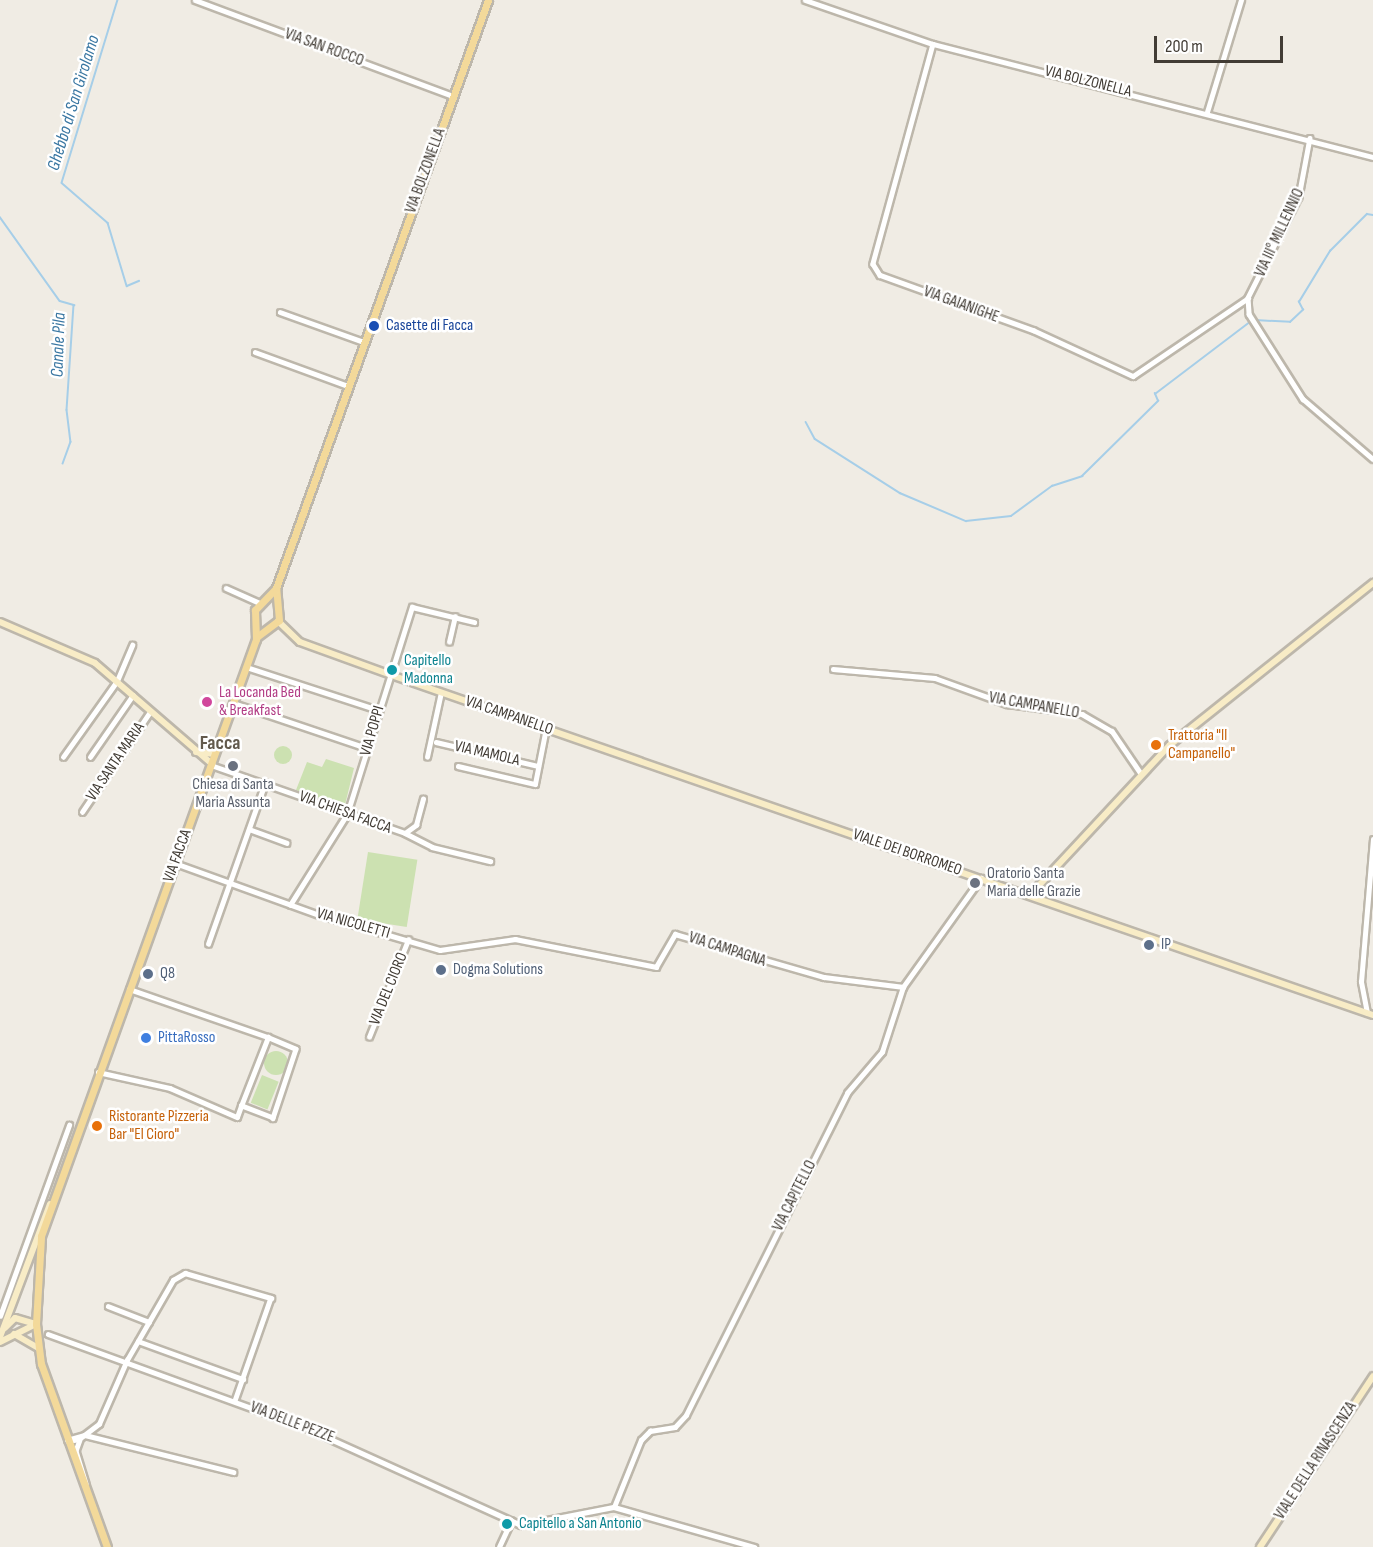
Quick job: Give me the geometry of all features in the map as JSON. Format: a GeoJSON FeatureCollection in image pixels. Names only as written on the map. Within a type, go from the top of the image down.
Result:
{"type":"FeatureCollection","features":[{"type":"Feature","properties":{"kind":"main road","name":"VIA BOLZONELLA"},"geometry":{"type":"LineString","coordinates":[[278,621],[276,588],[488,0]]}},
{"type":"Feature","properties":{"kind":"main road"},"geometry":{"type":"LineString","coordinates":[[1030,895],[1140,772],[1373,583]]}},
{"type":"Feature","properties":{"kind":"main road","name":"VIA BOLZONELLA"},"geometry":{"type":"LineString","coordinates":[[263,601],[276,588]]}},
{"type":"Feature","properties":{"kind":"main road"},"geometry":{"type":"LineString","coordinates":[[277,604],[263,601],[257,621],[269,626],[278,621]]}},
{"type":"Feature","properties":{"kind":"main road","name":"VIA FACCA"},"geometry":{"type":"LineString","coordinates":[[107,1547],[50,1396],[36,1324],[38,1253],[51,1204],[256,639],[257,621]]}},
{"type":"Feature","properties":{"kind":"main road","name":"VIA CAMPANELLO"},"geometry":{"type":"LineString","coordinates":[[278,621],[300,642],[577,740]]}},
{"type":"Feature","properties":{"kind":"main road","name":"VIA SANTA MARIA"},"geometry":{"type":"LineString","coordinates":[[0,622],[69,649],[117,681],[211,764]]}},
{"type":"Feature","properties":{"kind":"main road","name":"VIA FACCA"},"geometry":{"type":"LineString","coordinates":[[256,639],[269,626]]}},
{"type":"Feature","properties":{"kind":"main road","name":"VIALE DEI BORROMEO"},"geometry":{"type":"LineString","coordinates":[[577,740],[1370,1014]]}},
{"type":"Feature","properties":{"kind":"main road"},"geometry":{"type":"LineString","coordinates":[[195,752],[215,754]]}},
{"type":"Feature","properties":{"kind":"main road"},"geometry":{"type":"LineString","coordinates":[[1,1334],[51,1204]]}},
{"type":"Feature","properties":{"kind":"main road"},"geometry":{"type":"LineString","coordinates":[[1,1334],[15,1318],[36,1324]]}},
{"type":"Feature","properties":{"kind":"main road"},"geometry":{"type":"LineString","coordinates":[[0,1342],[36,1324]]}},
{"type":"Feature","properties":{"kind":"main road"},"geometry":{"type":"LineString","coordinates":[[14,1334],[39,1348]]}},
{"type":"Feature","properties":{"kind":"main road","name":"VIALE DELLA RINASCENZA"},"geometry":{"type":"LineString","coordinates":[[1260,1547],[1373,1376]]}},
{"type":"Feature","properties":{"kind":"street","name":"VIA SAN ROCCO"},"geometry":{"type":"LineString","coordinates":[[195,0],[453,96]]}},
{"type":"Feature","properties":{"kind":"street","name":"VIA BOLZONELLA"},"geometry":{"type":"LineString","coordinates":[[805,0],[933,44],[1310,138],[1373,157]]}},
{"type":"Feature","properties":{"kind":"street"},"geometry":{"type":"LineString","coordinates":[[1207,112],[1241,0]]}},
{"type":"Feature","properties":{"kind":"street","name":"VIA GAIANIGHE"},"geometry":{"type":"LineString","coordinates":[[933,44],[873,264],[880,275],[1033,330],[1133,376],[1248,298]]}},
{"type":"Feature","properties":{"kind":"street","name":"VIA III° MILLENNIO"},"geometry":{"type":"LineString","coordinates":[[1248,298],[1299,197],[1310,138]]}},
{"type":"Feature","properties":{"kind":"street"},"geometry":{"type":"LineString","coordinates":[[1248,298],[1254,325],[1303,399],[1373,459]]}},
{"type":"Feature","properties":{"kind":"street"},"geometry":{"type":"LineString","coordinates":[[280,312],[364,342]]}},
{"type":"Feature","properties":{"kind":"street"},"geometry":{"type":"LineString","coordinates":[[255,352],[348,386]]}},
{"type":"Feature","properties":{"kind":"street"},"geometry":{"type":"LineString","coordinates":[[226,588],[263,601]]}},
{"type":"Feature","properties":{"kind":"street","name":"VIA POPPI"},"geometry":{"type":"LineString","coordinates":[[290,905],[347,814],[412,607],[474,622]]}},
{"type":"Feature","properties":{"kind":"street"},"geometry":{"type":"LineString","coordinates":[[448,642],[456,617]]}},
{"type":"Feature","properties":{"kind":"street"},"geometry":{"type":"LineString","coordinates":[[63,757],[117,681],[132,645]]}},
{"type":"Feature","properties":{"kind":"street"},"geometry":{"type":"LineString","coordinates":[[246,667],[378,710]]}},
{"type":"Feature","properties":{"kind":"street","name":"VIA CAMPANELLO"},"geometry":{"type":"LineString","coordinates":[[833,669],[935,678],[1007,704],[1082,714],[1112,731],[1140,772]]}},
{"type":"Feature","properties":{"kind":"street"},"geometry":{"type":"LineString","coordinates":[[427,758],[441,692]]}},
{"type":"Feature","properties":{"kind":"street"},"geometry":{"type":"LineString","coordinates":[[90,757],[133,695]]}},
{"type":"Feature","properties":{"kind":"street"},"geometry":{"type":"LineString","coordinates":[[233,703],[367,748]]}},
{"type":"Feature","properties":{"kind":"street","name":"VIA SANTA MARIA"},"geometry":{"type":"LineString","coordinates":[[82,812],[150,712]]}},
{"type":"Feature","properties":{"kind":"street","name":"VIA MAMOLA"},"geometry":{"type":"LineString","coordinates":[[458,766],[534,784],[546,728]]}},
{"type":"Feature","properties":{"kind":"street","name":"VIA MAMOLA"},"geometry":{"type":"LineString","coordinates":[[436,742],[538,766]]}},
{"type":"Feature","properties":{"kind":"street","name":"VIA CHIESA FACCA"},"geometry":{"type":"LineString","coordinates":[[211,764],[405,833],[416,825],[423,799]]}},
{"type":"Feature","properties":{"kind":"street"},"geometry":{"type":"LineString","coordinates":[[208,944],[265,783]]}},
{"type":"Feature","properties":{"kind":"street"},"geometry":{"type":"LineString","coordinates":[[249,829],[287,843]]}},
{"type":"Feature","properties":{"kind":"street"},"geometry":{"type":"LineString","coordinates":[[405,833],[432,847],[490,861]]}},
{"type":"Feature","properties":{"kind":"street"},"geometry":{"type":"LineString","coordinates":[[1370,1014],[1361,982],[1373,840]]}},
{"type":"Feature","properties":{"kind":"street","name":"VIA NICOLETTI"},"geometry":{"type":"LineString","coordinates":[[175,863],[290,905],[448,950],[515,939],[537,941]]}},
{"type":"Feature","properties":{"kind":"street","name":"VIA CAPITELLO"},"geometry":{"type":"LineString","coordinates":[[614,1507],[640,1440],[650,1431],[675,1427],[686,1415],[847,1093],[882,1052],[903,987],[981,878]]}},
{"type":"Feature","properties":{"kind":"street","name":"VIA CAMPAGNA"},"geometry":{"type":"LineString","coordinates":[[537,941],[656,967],[675,934],[824,977],[903,987]]}},
{"type":"Feature","properties":{"kind":"street","name":"VIA DEL CIORO"},"geometry":{"type":"LineString","coordinates":[[369,1037],[408,940]]}},
{"type":"Feature","properties":{"kind":"street"},"geometry":{"type":"LineString","coordinates":[[129,989],[268,1037],[297,1052],[273,1118],[241,1106]]}},
{"type":"Feature","properties":{"kind":"street"},"geometry":{"type":"LineString","coordinates":[[98,1072],[170,1088],[237,1117],[268,1037]]}},
{"type":"Feature","properties":{"kind":"street"},"geometry":{"type":"LineString","coordinates":[[0,1316],[69,1125]]}},
{"type":"Feature","properties":{"kind":"street","name":"VIA DELLE PEZZE"},"geometry":{"type":"LineString","coordinates":[[67,1440],[80,1436],[99,1424],[138,1341],[173,1280],[185,1273],[268,1295],[272,1302],[235,1401]]}},
{"type":"Feature","properties":{"kind":"street"},"geometry":{"type":"LineString","coordinates":[[108,1306],[149,1322]]}},
{"type":"Feature","properties":{"kind":"street","name":"VIA DELLE PEZZE"},"geometry":{"type":"LineString","coordinates":[[48,1334],[127,1365],[235,1401],[349,1446],[511,1521],[532,1526],[614,1507]]}},
{"type":"Feature","properties":{"kind":"street","name":"VIA DELLE PEZZE"},"geometry":{"type":"LineString","coordinates":[[138,1341],[243,1379]]}},
{"type":"Feature","properties":{"kind":"street"},"geometry":{"type":"LineString","coordinates":[[50,1396],[66,1428],[80,1436],[233,1472]]}},
{"type":"Feature","properties":{"kind":"street"},"geometry":{"type":"LineString","coordinates":[[80,1436],[76,1451],[86,1489]]}},
{"type":"Feature","properties":{"kind":"street"},"geometry":{"type":"LineString","coordinates":[[614,1507],[754,1547]]}},
{"type":"Feature","properties":{"kind":"street"},"geometry":{"type":"LineString","coordinates":[[499,1547],[511,1521]]}},
{"type":"Feature","properties":{"kind":"green space"},"geometry":{"type":"Polygon","coordinates":[[[283,746],[289,749],[292,755],[289,761],[283,764],[277,761],[274,755],[277,749],[283,746]]]}},
{"type":"Feature","properties":{"kind":"green space"},"geometry":{"type":"Polygon","coordinates":[[[326,759],[354,768],[344,809],[296,790],[307,762],[322,767],[326,759]]]}},
{"type":"Feature","properties":{"kind":"green space"},"geometry":{"type":"Polygon","coordinates":[[[368,852],[417,860],[407,927],[357,919],[368,852]]]}},
{"type":"Feature","properties":{"kind":"green space"},"geometry":{"type":"Polygon","coordinates":[[[276,1051],[281,1052],[287,1058],[287,1068],[281,1074],[276,1075],[271,1074],[265,1068],[264,1063],[265,1058],[271,1052],[276,1051]]]}},
{"type":"Feature","properties":{"kind":"green space"},"geometry":{"type":"Polygon","coordinates":[[[262,1075],[279,1082],[267,1110],[251,1103],[262,1075]]]}},
{"type":"Feature","properties":{"kind":"waterway","name":"Ghebbo di San Girolamo"},"geometry":{"type":"LineString","coordinates":[[118,0],[62,183],[108,223],[127,286],[139,281]]}},
{"type":"Feature","properties":{"kind":"waterway"},"geometry":{"type":"LineString","coordinates":[[1255,320],[1290,322],[1303,310],[1299,302],[1330,251],[1367,214],[1373,215]]}},
{"type":"Feature","properties":{"kind":"waterway","name":"Canale Pila"},"geometry":{"type":"LineString","coordinates":[[0,217],[60,301],[74,305],[67,410],[71,442],[63,464]]}},
{"type":"Feature","properties":{"kind":"waterway"},"geometry":{"type":"LineString","coordinates":[[806,422],[815,439],[900,493],[966,521],[1011,516],[1052,486],[1082,476],[1158,401],[1155,394],[1250,322]]}},
{"type":"Feature","properties":{"kind":"place","name":"Casette di Facca"},"geometry":{"type":"Point","coordinates":[374,326]}},
{"type":"Feature","properties":{"kind":"place","name":"Capitello Madonna"},"geometry":{"type":"Point","coordinates":[392,670]}},
{"type":"Feature","properties":{"kind":"place","name":"La Locanda Bed & Breakfast"},"geometry":{"type":"Point","coordinates":[207,702]}},
{"type":"Feature","properties":{"kind":"place","name":"Trattoria \"Il Campanello\""},"geometry":{"type":"Point","coordinates":[1156,745]}},
{"type":"Feature","properties":{"kind":"place","name":"Chiesa di Santa Maria Assunta"},"geometry":{"type":"Point","coordinates":[233,766]}},
{"type":"Feature","properties":{"kind":"place","name":"Oratorio Santa Maria delle Grazie"},"geometry":{"type":"Point","coordinates":[975,883]}},
{"type":"Feature","properties":{"kind":"place","name":"IP"},"geometry":{"type":"Point","coordinates":[1149,945]}},
{"type":"Feature","properties":{"kind":"place","name":"Dogma Solutions"},"geometry":{"type":"Point","coordinates":[441,970]}},
{"type":"Feature","properties":{"kind":"place","name":"Q8"},"geometry":{"type":"Point","coordinates":[148,974]}},
{"type":"Feature","properties":{"kind":"place","name":"PittaRosso"},"geometry":{"type":"Point","coordinates":[146,1038]}},
{"type":"Feature","properties":{"kind":"place","name":"Ristorante Pizzeria Bar \"El Cioro\""},"geometry":{"type":"Point","coordinates":[97,1126]}},
{"type":"Feature","properties":{"kind":"place","name":"Capitello a San Antonio"},"geometry":{"type":"Point","coordinates":[507,1524]}},
{"type":"Feature","properties":{"kind":"district","name":"Facca"},"geometry":{"type":"Point","coordinates":[220,743]}}]}
